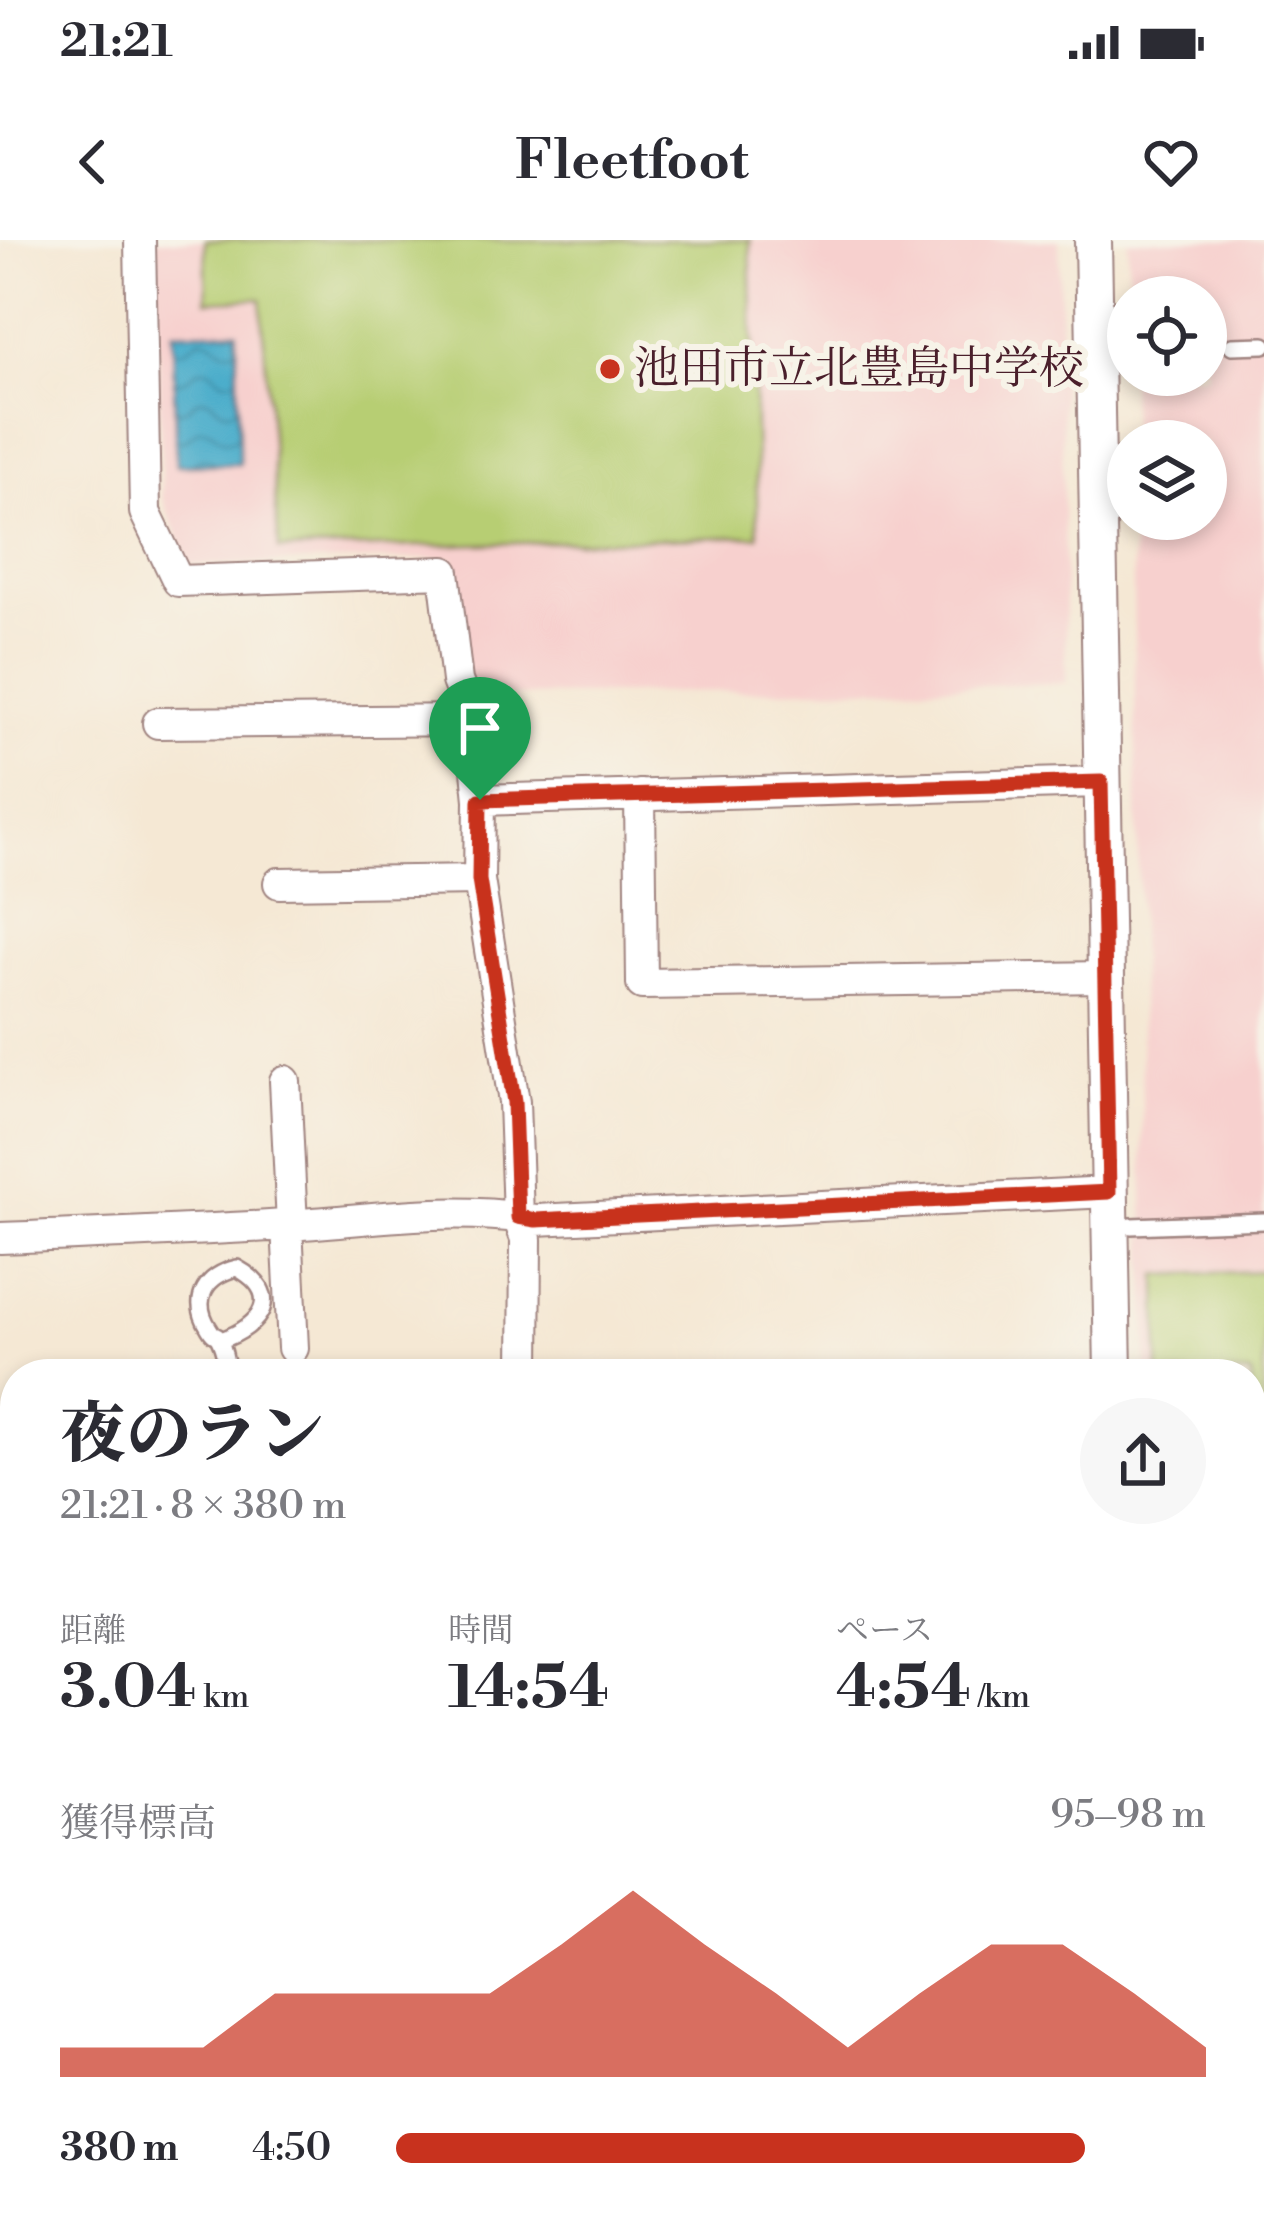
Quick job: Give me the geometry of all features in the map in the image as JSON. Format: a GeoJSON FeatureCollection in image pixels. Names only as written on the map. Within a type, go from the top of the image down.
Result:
{"type":"FeatureCollection","features":[{"type":"Feature","properties":{"kind":"street"},"geometry":{"type":"LineString","coordinates":[[140,240],[145,512],[178,581],[444,572],[457,681],[472,720],[480,800],[479,880],[514,1102],[518,1217],[526,1239],[525,1359]]}},
{"type":"Feature","properties":{"kind":"street"},"geometry":{"type":"LineString","coordinates":[[1093,240],[1113,1359]]}},
{"type":"Feature","properties":{"kind":"street"},"geometry":{"type":"LineString","coordinates":[[158,723],[472,720]]}},
{"type":"Feature","properties":{"kind":"street"},"geometry":{"type":"LineString","coordinates":[[480,800],[1101,782]]}},
{"type":"Feature","properties":{"kind":"street"},"geometry":{"type":"LineString","coordinates":[[640,795],[642,984],[1106,977]]}},
{"type":"Feature","properties":{"kind":"street"},"geometry":{"type":"LineString","coordinates":[[279,883],[479,880]]}},
{"type":"Feature","properties":{"kind":"street"},"geometry":{"type":"LineString","coordinates":[[285,1081],[293,1348]]}},
{"type":"Feature","properties":{"kind":"street"},"geometry":{"type":"LineString","coordinates":[[0,1238],[290,1225],[395,1214],[536,1220],[1109,1192]]}},
{"type":"Feature","properties":{"kind":"lane"},"geometry":{"type":"LineString","coordinates":[[1232,346],[1264,346]]}},
{"type":"Feature","properties":{"kind":"lane"},"geometry":{"type":"LineString","coordinates":[[1131,1226],[1264,1221]]}},
{"type":"Feature","properties":{"kind":"lane"},"geometry":{"type":"LineString","coordinates":[[220,1340],[244,1332],[260,1318],[264,1300],[255,1278],[237,1268],[217,1273],[203,1288],[202,1309],[208,1328],[220,1340],[224,1359]]}},
{"type":"Feature","properties":{"kind":"shaded area","name":"池田市立北豊島中学校"},"geometry":{"type":"Polygon","coordinates":[[[155,240],[1059,240],[1066,683],[477,697],[468,683],[453,558],[190,565],[162,497],[155,240]]]}},
{"type":"Feature","properties":{"kind":"shaded area"},"geometry":{"type":"Polygon","coordinates":[[[1128,240],[1264,240],[1264,1359],[1147,1359],[1132,540],[1227,540],[1227,420],[1131,420],[1130,396],[1227,396],[1227,276],[1129,276],[1128,240]]]}},
{"type":"Feature","properties":{"kind":"green space"},"geometry":{"type":"Polygon","coordinates":[[[205,240],[750,240],[758,536],[279,550],[261,299],[207,301],[205,240]]]}},
{"type":"Feature","properties":{"kind":"green space"},"geometry":{"type":"Polygon","coordinates":[[[1264,1271],[1264,1359],[1159,1359],[1158,1275],[1264,1271]]]}},
{"type":"Feature","properties":{"kind":"water"},"geometry":{"type":"Polygon","coordinates":[[[237,331],[239,464],[176,465],[173,332],[237,331]]]}},
{"type":"Feature","properties":{"kind":"place","name":"池田市立北豊島中学校"},"geometry":{"type":"Point","coordinates":[610,369]}},
{"type":"Feature","properties":{"kind":"route"},"geometry":{"type":"LineString","coordinates":[[1101,782],[1109,1192],[536,1220],[518,1217],[514,1102],[479,880],[480,800],[1101,782]]}}]}
